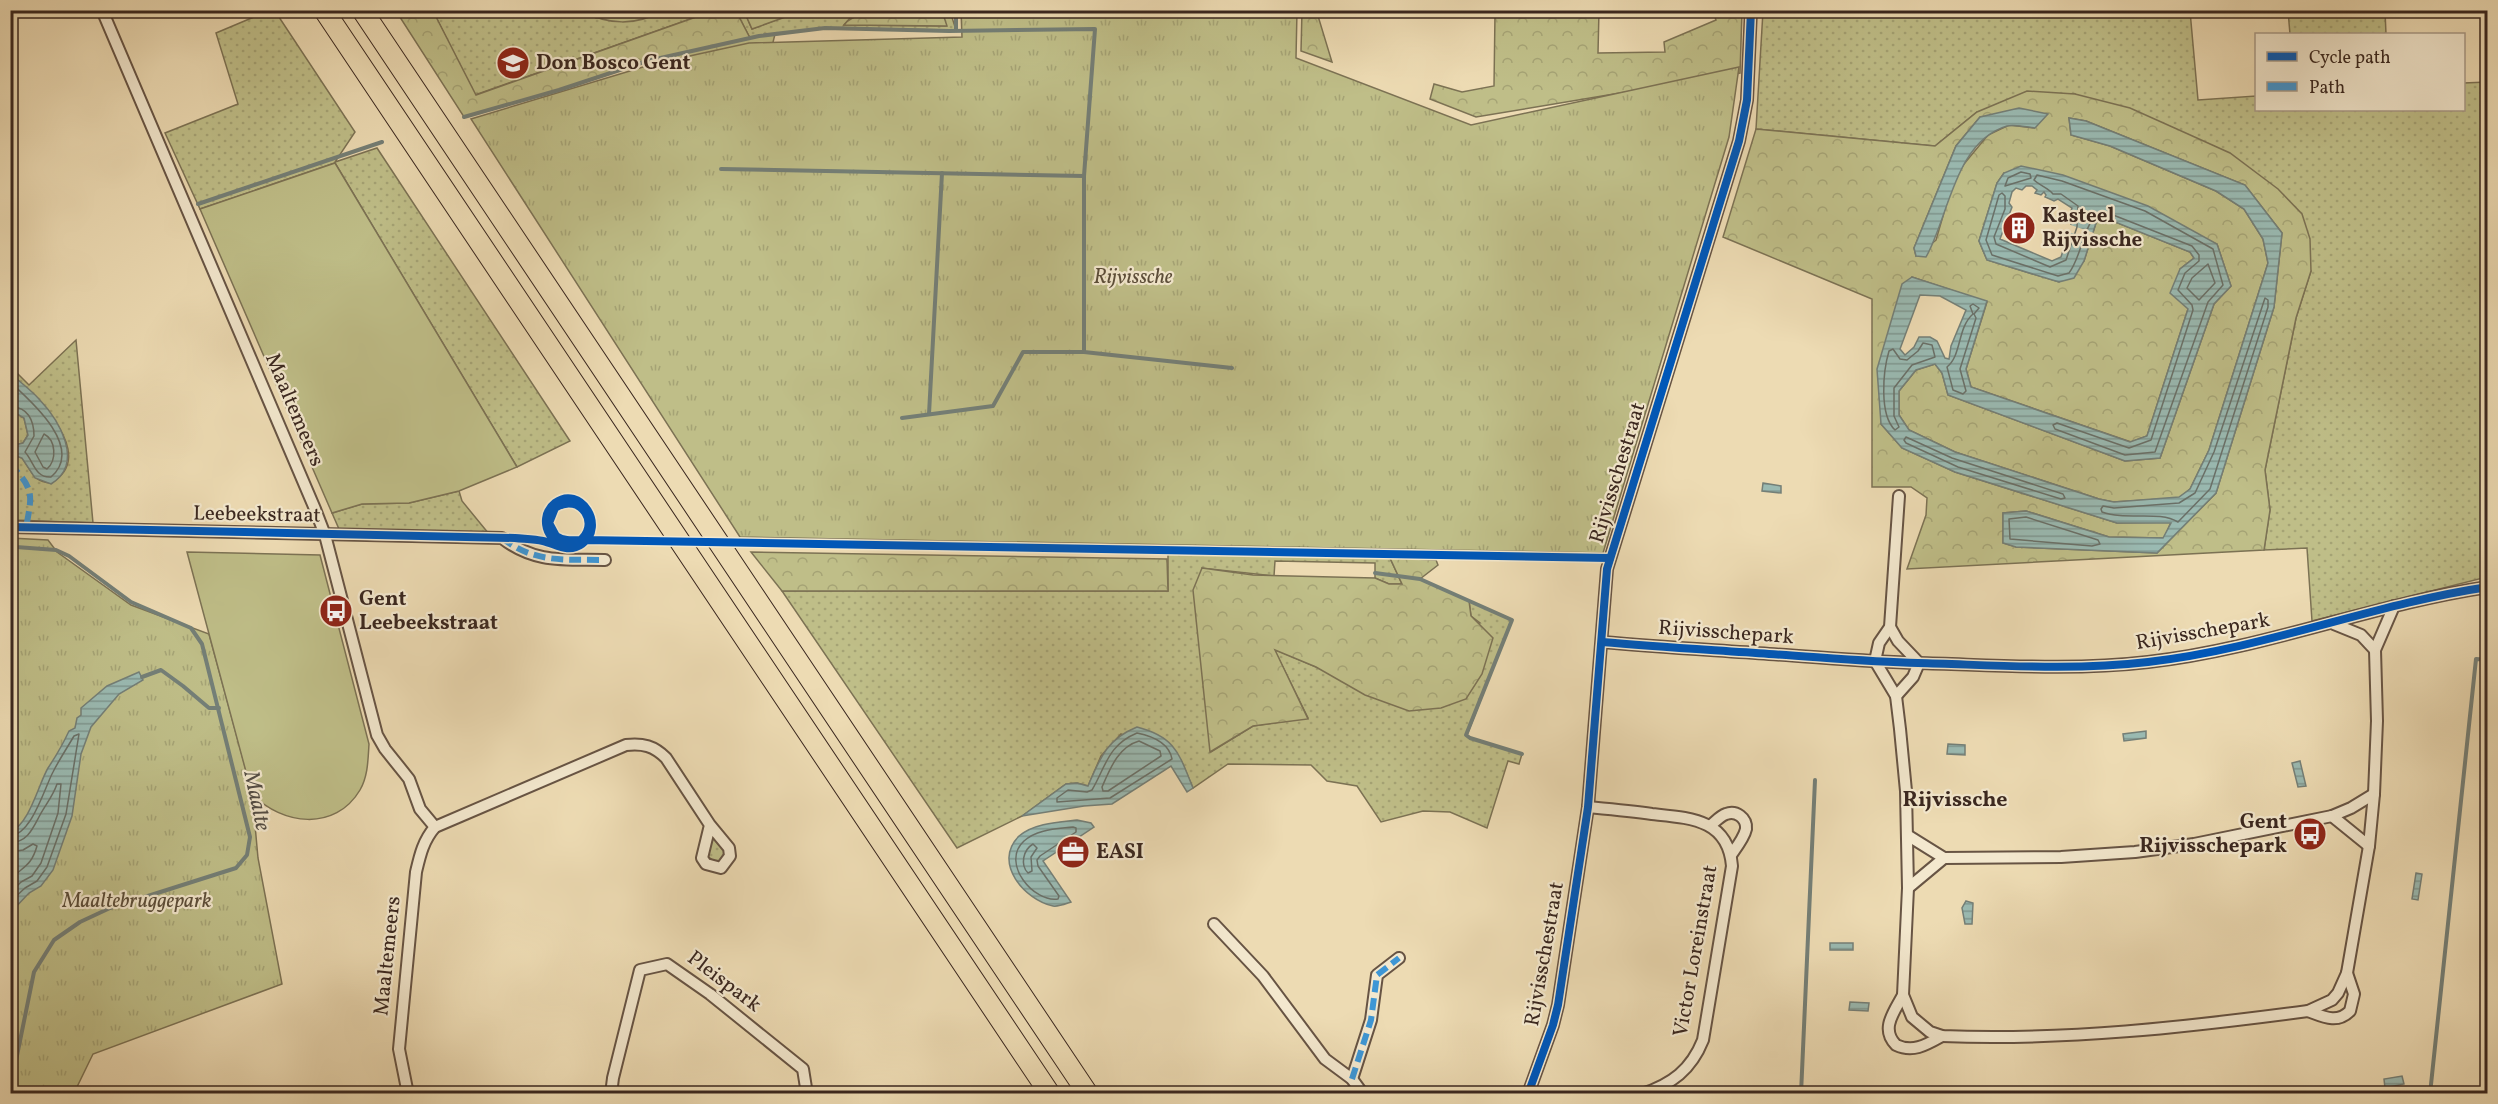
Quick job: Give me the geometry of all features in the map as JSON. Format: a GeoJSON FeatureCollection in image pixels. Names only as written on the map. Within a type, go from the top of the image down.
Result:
{"type":"FeatureCollection","features":[{"type":"Feature","properties":{"kind":"highway"},"geometry":{"type":"LineString","coordinates":[[324,10],[1050,1094]]}},
{"type":"Feature","properties":{"kind":"highway"},"geometry":{"type":"LineString","coordinates":[[362,10],[1089,1094]]}},
{"type":"Feature","properties":{"kind":"street","name":"Maaltemeers"},"geometry":{"type":"LineString","coordinates":[[102,10],[325,535],[377,735],[409,779],[420,809],[435,828],[420,851],[414,883],[399,1049],[408,1094]]}},
{"type":"Feature","properties":{"kind":"street","name":"Rijvisschestraat"},"geometry":{"type":"LineString","coordinates":[[1528,1094],[1558,1005],[1588,807],[1607,568],[1744,118],[1751,10]]}},
{"type":"Feature","properties":{"kind":"street"},"geometry":{"type":"LineString","coordinates":[[1899,496],[1890,627],[1879,643],[1875,661],[1896,696],[1906,791],[1908,888],[1904,995],[1912,1017],[1930,1032],[1942,1036],[2069,1036],[2133,1032],[2308,1011],[2332,1000],[2338,993],[2347,973],[2369,846],[2377,721],[2375,650],[2394,606]]}},
{"type":"Feature","properties":{"kind":"street","name":"Leebeekstraat"},"geometry":{"type":"LineString","coordinates":[[10,527],[502,538],[517,550],[534,557],[605,560]]}},
{"type":"Feature","properties":{"kind":"street","name":"Rijvisschepark"},"geometry":{"type":"LineString","coordinates":[[1602,642],[1875,661],[2048,668],[2147,663],[2226,650],[2451,592],[2487,586]]}},
{"type":"Feature","properties":{"kind":"street"},"geometry":{"type":"LineString","coordinates":[[2334,624],[2361,635],[2375,650]]}},
{"type":"Feature","properties":{"kind":"street"},"geometry":{"type":"LineString","coordinates":[[1890,627],[1898,641],[1919,663],[1913,677],[1896,696]]}},
{"type":"Feature","properties":{"kind":"street"},"geometry":{"type":"LineString","coordinates":[[435,828],[460,815],[616,750],[638,744],[659,751],[666,758],[710,825]]}},
{"type":"Feature","properties":{"kind":"street"},"geometry":{"type":"LineString","coordinates":[[1907,835],[1944,858],[2061,857],[2135,852],[2194,844],[2332,816],[2374,794]]}},
{"type":"Feature","properties":{"kind":"street"},"geometry":{"type":"LineString","coordinates":[[1588,807],[1692,818],[1710,826]]}},
{"type":"Feature","properties":{"kind":"street","name":"Victor Loreinstraat"},"geometry":{"type":"LineString","coordinates":[[1642,1094],[1676,1079],[1697,1055],[1703,1040],[1732,866],[1731,855],[1725,843],[1710,826],[1720,817],[1730,813],[1743,819],[1746,828],[1731,855]]}},
{"type":"Feature","properties":{"kind":"street"},"geometry":{"type":"LineString","coordinates":[[2332,816],[2369,846]]}},
{"type":"Feature","properties":{"kind":"street"},"geometry":{"type":"LineString","coordinates":[[1908,888],[1944,858]]}},
{"type":"Feature","properties":{"kind":"street"},"geometry":{"type":"LineString","coordinates":[[1214,924],[1263,976],[1325,1059],[1352,1078],[1363,1094]]}},
{"type":"Feature","properties":{"kind":"street"},"geometry":{"type":"LineString","coordinates":[[1352,1078],[1371,1020],[1377,975],[1399,958]]}},
{"type":"Feature","properties":{"kind":"street","name":"Pleispark"},"geometry":{"type":"LineString","coordinates":[[611,1094],[640,970],[667,964],[710,994],[803,1069],[807,1093]]}},
{"type":"Feature","properties":{"kind":"street"},"geometry":{"type":"LineString","coordinates":[[2308,1011],[2337,1019],[2350,1011],[2354,994],[2347,973]]}},
{"type":"Feature","properties":{"kind":"street"},"geometry":{"type":"LineString","coordinates":[[1904,995],[1888,1026],[1888,1033],[1896,1045],[1912,1049],[1923,1047],[1942,1036]]}},
{"type":"Feature","properties":{"kind":"green space"},"geometry":{"type":"Polygon","coordinates":[[[661,10],[652,16],[622,22],[602,19],[583,11],[661,10]]]}},
{"type":"Feature","properties":{"kind":"green space"},"geometry":{"type":"Polygon","coordinates":[[[802,10],[885,11],[850,18],[844,25],[946,26],[942,11],[950,11],[956,30],[825,28],[750,38],[736,11],[744,11],[752,29],[802,10]]]}},
{"type":"Feature","properties":{"kind":"green space"},"geometry":{"type":"Polygon","coordinates":[[[268,11],[275,11],[355,132],[335,162],[377,148],[570,441],[517,467],[335,163],[200,209],[165,133],[238,104],[216,33],[268,11]]]}},
{"type":"Feature","properties":{"kind":"green space"},"geometry":{"type":"Polygon","coordinates":[[[396,11],[433,11],[476,95],[713,11],[736,11],[750,38],[775,34],[760,97],[653,101],[647,61],[559,90],[464,117],[396,11]]]}},
{"type":"Feature","properties":{"kind":"green space","name":"Don Bosco Gent"},"geometry":{"type":"Polygon","coordinates":[[[433,11],[583,11],[596,18],[661,11],[713,11],[475,95],[433,11]]]}},
{"type":"Feature","properties":{"kind":"green space"},"geometry":{"type":"Polygon","coordinates":[[[744,11],[802,11],[752,29],[744,11]]]}},
{"type":"Feature","properties":{"kind":"green space"},"geometry":{"type":"Polygon","coordinates":[[[942,11],[947,26],[844,25],[851,19],[874,12],[942,11]]]}},
{"type":"Feature","properties":{"kind":"green space","name":"Rijvissche"},"geometry":{"type":"Polygon","coordinates":[[[961,11],[1297,11],[1296,58],[1471,125],[1739,67],[1729,137],[1603,553],[740,537],[471,119],[653,64],[749,43],[962,37],[961,11]]]}},
{"type":"Feature","properties":{"kind":"green space"},"geometry":{"type":"Polygon","coordinates":[[[1302,11],[1318,11],[1332,62],[1301,51],[1302,11]]]}},
{"type":"Feature","properties":{"kind":"green space"},"geometry":{"type":"Polygon","coordinates":[[[1484,11],[1599,11],[1598,53],[1665,52],[1664,42],[1716,20],[1713,11],[1742,11],[1740,73],[1476,117],[1430,99],[1434,84],[1462,92],[1494,86],[1495,14],[1484,11]]]}},
{"type":"Feature","properties":{"kind":"green space"},"geometry":{"type":"Polygon","coordinates":[[[1763,11],[2190,11],[2198,100],[2255,96],[2255,111],[2465,111],[2465,83],[2487,82],[2487,577],[2312,621],[2307,548],[2264,550],[2270,510],[2265,470],[2296,318],[2311,271],[2075,94],[1977,112],[1935,146],[1756,129],[1763,11]]]}},
{"type":"Feature","properties":{"kind":"green space"},"geometry":{"type":"Polygon","coordinates":[[[2288,11],[2385,11],[2386,33],[2290,33],[2288,11]]]}},
{"type":"Feature","properties":{"kind":"green space"},"geometry":{"type":"Polygon","coordinates":[[[2027,91],[2075,94],[2130,108],[2230,153],[2278,189],[2302,214],[2310,239],[2311,271],[2296,318],[2265,470],[2270,510],[2264,550],[1907,569],[1926,515],[1927,498],[1911,487],[1872,487],[1872,299],[1723,237],[1756,129],[1935,146],[1977,112],[2027,91]],[[1980,117],[1956,146],[1914,248],[1916,256],[1936,240],[1952,185],[1964,164],[1988,135],[2009,125],[2035,128],[1980,117]],[[2069,118],[2071,135],[2110,146],[2216,191],[2244,209],[2263,239],[2268,263],[2209,450],[2190,489],[2179,498],[2113,502],[2099,499],[1955,452],[1909,430],[1899,415],[1899,391],[1916,370],[1935,364],[1942,373],[1948,395],[2125,461],[2160,458],[2214,304],[2231,286],[2217,244],[2004,173],[1997,183],[1979,241],[1987,260],[2059,282],[2084,261],[2096,223],[2103,217],[2190,252],[2194,258],[2180,269],[2188,309],[2147,436],[2131,442],[1971,387],[1966,369],[1987,302],[1912,277],[1881,424],[1902,448],[1955,472],[2117,523],[2171,522],[2164,538],[2109,537],[2026,511],[2003,513],[2003,543],[2016,547],[2157,553],[2216,493],[2274,307],[2282,233],[2245,185],[2086,121],[2069,118]]]}},
{"type":"Feature","properties":{"kind":"green space"},"geometry":{"type":"Polygon","coordinates":[[[335,163],[517,467],[459,491],[409,503],[362,504],[332,513],[200,209],[335,163]]]}},
{"type":"Feature","properties":{"kind":"green space"},"geometry":{"type":"Polygon","coordinates":[[[76,340],[93,523],[14,520],[11,454],[22,458],[40,481],[51,483],[64,471],[69,457],[66,442],[58,426],[47,410],[11,374],[11,367],[29,385],[76,340]]]}},
{"type":"Feature","properties":{"kind":"green space"},"geometry":{"type":"Polygon","coordinates":[[[14,412],[24,418],[28,435],[23,443],[15,445],[11,442],[10,413],[14,412]]]}},
{"type":"Feature","properties":{"kind":"green space"},"geometry":{"type":"Polygon","coordinates":[[[459,491],[462,501],[489,534],[339,529],[332,513],[362,504],[409,503],[459,491]]]}},
{"type":"Feature","properties":{"kind":"green space","name":"Maaltebruggepark"},"geometry":{"type":"Polygon","coordinates":[[[10,538],[48,540],[57,552],[131,605],[209,634],[252,792],[258,858],[282,984],[93,1054],[74,1093],[11,1093],[10,538]]]}},
{"type":"Feature","properties":{"kind":"green space"},"geometry":{"type":"Polygon","coordinates":[[[187,552],[320,555],[369,744],[363,785],[349,804],[337,813],[323,818],[293,817],[278,812],[252,794],[187,552]]]}},
{"type":"Feature","properties":{"kind":"green space"},"geometry":{"type":"Polygon","coordinates":[[[751,552],[1167,559],[1168,591],[782,591],[751,552]]]}},
{"type":"Feature","properties":{"kind":"green space"},"geometry":{"type":"Polygon","coordinates":[[[1168,554],[1390,558],[1402,584],[1389,584],[1375,578],[1375,563],[1275,561],[1274,576],[1202,568],[1211,752],[1253,726],[1308,718],[1274,649],[1316,667],[1480,623],[1471,616],[1469,601],[1512,620],[1467,735],[1470,738],[1522,754],[1519,764],[1508,761],[1487,828],[1450,812],[1423,811],[1381,822],[1357,786],[1327,781],[1311,765],[1228,764],[1193,788],[1181,760],[1121,734],[1101,756],[1088,786],[1077,783],[1066,784],[1022,816],[957,848],[782,591],[1168,591],[1168,554]]]}},
{"type":"Feature","properties":{"kind":"green space"},"geometry":{"type":"Polygon","coordinates":[[[1390,558],[1436,560],[1438,565],[1420,579],[1469,601],[1471,616],[1493,638],[1482,674],[1466,699],[1441,708],[1409,711],[1365,695],[1316,667],[1275,650],[1308,719],[1253,726],[1210,752],[1193,590],[1202,568],[1253,575],[1375,578],[1389,584],[1402,584],[1390,558]]]}},
{"type":"Feature","properties":{"kind":"green space"},"geometry":{"type":"Polygon","coordinates":[[[714,835],[725,850],[727,859],[717,863],[707,856],[714,835]]]}},
{"type":"Feature","properties":{"kind":"water"},"geometry":{"type":"Polygon","coordinates":[[[2019,108],[2048,114],[2035,128],[2007,126],[1989,135],[1975,148],[1955,182],[1926,257],[1916,256],[1914,248],[1956,146],[1980,117],[2019,108]]]}},
{"type":"Feature","properties":{"kind":"water"},"geometry":{"type":"Polygon","coordinates":[[[2069,118],[2086,121],[2245,185],[2282,233],[2274,307],[2216,493],[2157,553],[2016,547],[2003,543],[2003,513],[2026,511],[2109,537],[2163,538],[2171,523],[2117,523],[1955,472],[1902,448],[1881,424],[1877,369],[1902,284],[1912,277],[1987,301],[1966,369],[1971,387],[2130,442],[2147,436],[2188,309],[2170,293],[2180,269],[2194,258],[2190,252],[2103,217],[2096,223],[2084,261],[2074,278],[2059,282],[1987,260],[1979,241],[1997,183],[2004,173],[2021,166],[2063,175],[2148,206],[2217,244],[2231,286],[2214,304],[2160,458],[2125,461],[1948,395],[1942,373],[1935,364],[1916,370],[1899,391],[1899,415],[1909,430],[1955,452],[2099,499],[2114,502],[2179,497],[2190,489],[2209,450],[2268,263],[2263,239],[2244,209],[2216,191],[2110,146],[2071,135],[2069,118]],[[2026,186],[2022,190],[2016,188],[2012,192],[2009,203],[2012,207],[2000,239],[2052,261],[2061,257],[2067,238],[2066,233],[2071,226],[2072,208],[2058,199],[2054,201],[2045,197],[2044,192],[2041,195],[2035,193],[2037,190],[2032,186],[2026,186]],[[1920,295],[1900,349],[1905,355],[1914,347],[1919,337],[1930,337],[1937,341],[1945,358],[1949,359],[1951,346],[1966,310],[1940,296],[1920,295]]]}},
{"type":"Feature","properties":{"kind":"water"},"geometry":{"type":"Polygon","coordinates":[[[11,374],[33,392],[61,430],[67,453],[66,465],[61,475],[51,484],[35,478],[22,458],[11,454],[11,442],[15,445],[23,443],[28,435],[24,418],[14,412],[11,413],[11,374]]]}},
{"type":"Feature","properties":{"kind":"water"},"geometry":{"type":"Polygon","coordinates":[[[1763,483],[1781,486],[1781,493],[1762,491],[1763,483]]]}},
{"type":"Feature","properties":{"kind":"water"},"geometry":{"type":"Polygon","coordinates":[[[139,672],[143,680],[119,694],[91,727],[81,754],[72,816],[53,870],[41,886],[29,893],[11,912],[11,831],[23,821],[48,768],[69,731],[75,728],[77,718],[81,715],[81,708],[107,686],[139,672]]]}},
{"type":"Feature","properties":{"kind":"water"},"geometry":{"type":"Polygon","coordinates":[[[1137,727],[1150,731],[1168,742],[1179,756],[1193,788],[1187,792],[1171,766],[1112,804],[1022,816],[1066,784],[1077,783],[1088,786],[1106,750],[1118,737],[1137,727]]]}},
{"type":"Feature","properties":{"kind":"water"},"geometry":{"type":"Polygon","coordinates":[[[2146,731],[2146,738],[2124,741],[2123,734],[2146,731]]]}},
{"type":"Feature","properties":{"kind":"water"},"geometry":{"type":"Polygon","coordinates":[[[1948,744],[1965,745],[1965,755],[1947,754],[1948,744]]]}},
{"type":"Feature","properties":{"kind":"water"},"geometry":{"type":"Polygon","coordinates":[[[2300,761],[2306,786],[2298,787],[2292,763],[2300,761]]]}},
{"type":"Feature","properties":{"kind":"water"},"geometry":{"type":"Polygon","coordinates":[[[1077,820],[1091,823],[1094,827],[1043,861],[1071,902],[1055,906],[1042,902],[1032,896],[1015,879],[1009,857],[1012,847],[1019,836],[1032,828],[1077,820]]]}},
{"type":"Feature","properties":{"kind":"water"},"geometry":{"type":"Polygon","coordinates":[[[2416,873],[2422,874],[2418,900],[2412,899],[2416,873]]]}},
{"type":"Feature","properties":{"kind":"water"},"geometry":{"type":"Polygon","coordinates":[[[1966,901],[1973,903],[1972,924],[1965,924],[1962,908],[1966,901]]]}},
{"type":"Feature","properties":{"kind":"water"},"geometry":{"type":"Polygon","coordinates":[[[1830,943],[1853,943],[1853,950],[1830,950],[1830,943]]]}},
{"type":"Feature","properties":{"kind":"water"},"geometry":{"type":"Polygon","coordinates":[[[1850,1002],[1869,1003],[1868,1011],[1849,1010],[1850,1002]]]}},
{"type":"Feature","properties":{"kind":"water"},"geometry":{"type":"Polygon","coordinates":[[[2402,1076],[2404,1084],[2385,1088],[2384,1079],[2402,1076]]]}},
{"type":"Feature","properties":{"kind":"pier"},"geometry":{"type":"Polygon","coordinates":[[[2068,224],[2094,233],[2092,240],[2066,231],[2068,224]]]}},
{"type":"Feature","properties":{"kind":"waterway"},"geometry":{"type":"LineString","coordinates":[[956,10],[956,30]]}},
{"type":"Feature","properties":{"kind":"waterway"},"geometry":{"type":"LineString","coordinates":[[464,117],[559,90],[647,61],[759,36],[825,28],[949,31],[1095,29],[1084,176],[1084,352],[1023,352],[993,406],[902,418]]}},
{"type":"Feature","properties":{"kind":"waterway"},"geometry":{"type":"LineString","coordinates":[[198,204],[382,142]]}},
{"type":"Feature","properties":{"kind":"waterway"},"geometry":{"type":"LineString","coordinates":[[721,169],[1084,176]]}},
{"type":"Feature","properties":{"kind":"waterway"},"geometry":{"type":"LineString","coordinates":[[929,414],[942,173]]}},
{"type":"Feature","properties":{"kind":"waterway"},"geometry":{"type":"LineString","coordinates":[[1084,352],[1232,368]]}},
{"type":"Feature","properties":{"kind":"waterway","name":"Maalte"},"geometry":{"type":"LineString","coordinates":[[10,544],[16,547],[56,550],[69,556],[131,602],[191,628],[202,644],[250,837],[247,855],[236,868],[110,908],[80,922],[54,940],[34,972],[10,1090]]}},
{"type":"Feature","properties":{"kind":"waterway"},"geometry":{"type":"LineString","coordinates":[[1375,573],[1420,579],[1512,620],[1466,735],[1522,754]]}},
{"type":"Feature","properties":{"kind":"waterway"},"geometry":{"type":"LineString","coordinates":[[2430,1094],[2476,659],[2488,660]]}},
{"type":"Feature","properties":{"kind":"waterway"},"geometry":{"type":"LineString","coordinates":[[142,677],[161,670],[209,708],[219,708]]}},
{"type":"Feature","properties":{"kind":"waterway"},"geometry":{"type":"LineString","coordinates":[[1801,1094],[1815,780]]}},
{"type":"Feature","properties":{"kind":"marked path"},"geometry":{"type":"LineString","coordinates":[[10,464],[24,480],[30,493],[26,528]]}},
{"type":"Feature","properties":{"kind":"marked path"},"geometry":{"type":"LineString","coordinates":[[502,538],[514,546],[539,556],[605,560]]}},
{"type":"Feature","properties":{"kind":"marked path"},"geometry":{"type":"LineString","coordinates":[[1352,1079],[1371,1020],[1377,975],[1399,958]]}},
{"type":"Feature","properties":{"kind":"cycle path"},"geometry":{"type":"LineString","coordinates":[[1528,1094],[1558,1005],[1588,807],[1607,569],[1739,141],[1747,100],[1751,10]]}},
{"type":"Feature","properties":{"kind":"cycle path"},"geometry":{"type":"LineString","coordinates":[[10,527],[515,538],[540,540],[572,548],[582,544],[589,536],[592,527],[587,510],[573,499],[564,499],[555,503],[546,518],[550,534],[562,545],[578,542],[585,535],[588,528],[585,513],[573,504],[564,504],[555,508],[549,523],[556,536],[562,539],[570,540],[573,540],[577,540],[581,540],[584,540],[707,542],[1610,558]]}},
{"type":"Feature","properties":{"kind":"cycle path"},"geometry":{"type":"LineString","coordinates":[[1602,642],[1899,662],[2033,667],[2119,665],[2191,656],[2234,647],[2403,604],[2488,587]]}},
{"type":"Feature","properties":{"kind":"place","name":"Don Bosco Gent"},"geometry":{"type":"Point","coordinates":[513,63]}},
{"type":"Feature","properties":{"kind":"place","name":"Kasteel Rijvissche"},"geometry":{"type":"Point","coordinates":[2019,228]}},
{"type":"Feature","properties":{"kind":"place","name":"Gent Leebeekstraat"},"geometry":{"type":"Point","coordinates":[336,611]}},
{"type":"Feature","properties":{"kind":"place","name":"Gent Rijvisschepark"},"geometry":{"type":"Point","coordinates":[2310,834]}},
{"type":"Feature","properties":{"kind":"place","name":"EASI"},"geometry":{"type":"Point","coordinates":[1073,852]}},
{"type":"Feature","properties":{"kind":"district","name":"Rijvissche"},"geometry":{"type":"Point","coordinates":[1955,800]}}]}
